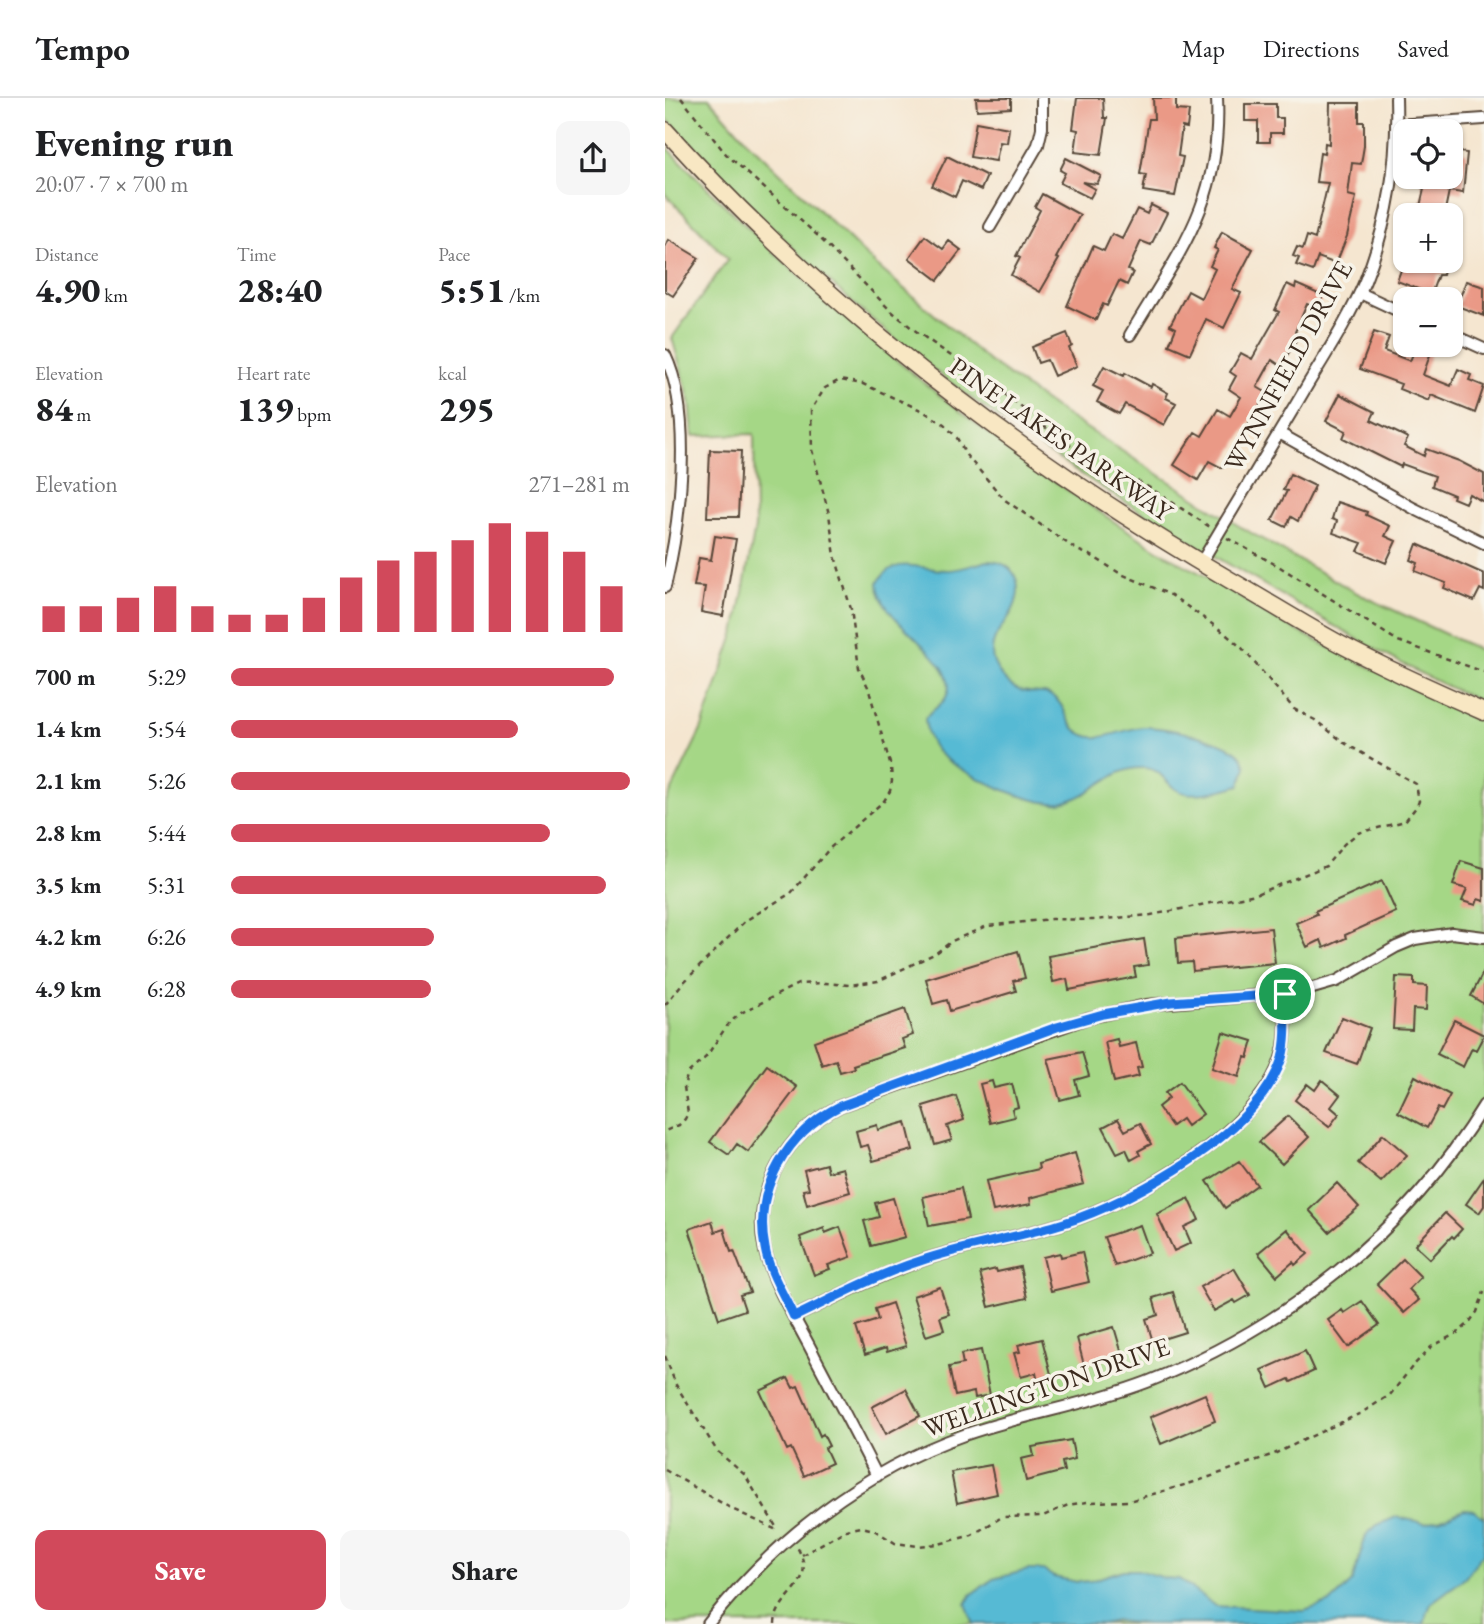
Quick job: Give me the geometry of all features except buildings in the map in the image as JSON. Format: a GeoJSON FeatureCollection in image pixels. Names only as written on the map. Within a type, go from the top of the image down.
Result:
{"type":"FeatureCollection","features":[{"type":"Feature","properties":{"kind":"street"},"geometry":{"type":"LineString","coordinates":[[990,227],[1038,145],[1042,128],[1042,98]]}},
{"type":"Feature","properties":{"kind":"street"},"geometry":{"type":"LineString","coordinates":[[1130,335],[1189,236],[1203,205],[1216,150],[1217,98]]}},
{"type":"Feature","properties":{"kind":"street","name":"WYNNFIELD DRIVE"},"geometry":{"type":"LineString","coordinates":[[1396,98],[1396,119]]}},
{"type":"Feature","properties":{"kind":"street"},"geometry":{"type":"LineString","coordinates":[[1463,120],[1484,119]]}},
{"type":"Feature","properties":{"kind":"street","name":"PINE LAKES PARKWAY"},"geometry":{"type":"LineString","coordinates":[[665,130],[769,240],[910,362],[1027,450],[1201,563],[1340,644],[1484,712]]}},
{"type":"Feature","properties":{"kind":"street","name":"WYNNFIELD DRIVE"},"geometry":{"type":"LineString","coordinates":[[1201,563],[1360,293],[1372,262],[1387,205],[1393,168]]}},
{"type":"Feature","properties":{"kind":"street"},"geometry":{"type":"LineString","coordinates":[[1360,293],[1393,308]]}},
{"type":"Feature","properties":{"kind":"street"},"geometry":{"type":"LineString","coordinates":[[1463,339],[1484,349]]}},
{"type":"Feature","properties":{"kind":"street"},"geometry":{"type":"LineString","coordinates":[[665,355],[675,382],[681,451],[677,516],[665,587]]}},
{"type":"Feature","properties":{"kind":"street"},"geometry":{"type":"LineString","coordinates":[[1279,433],[1484,543]]}},
{"type":"Feature","properties":{"kind":"street"},"geometry":{"type":"LineString","coordinates":[[877,1476],[794,1317],[768,1261],[763,1237],[768,1189],[783,1156],[797,1136],[819,1117],[840,1106],[1057,1027],[1095,1016],[1158,1004],[1285,994],[1337,981],[1415,939],[1452,933],[1484,937]]}},
{"type":"Feature","properties":{"kind":"street"},"geometry":{"type":"LineString","coordinates":[[794,1317],[859,1285],[920,1261],[1040,1230],[1089,1214],[1128,1196],[1175,1169],[1211,1144],[1241,1118],[1256,1104],[1268,1086],[1283,1051],[1285,994]]}},
{"type":"Feature","properties":{"kind":"street","name":"WELLINGTON DRIVE"},"geometry":{"type":"LineString","coordinates":[[708,1624],[733,1594],[789,1539],[877,1476],[929,1449],[965,1435],[1090,1401],[1147,1381],[1210,1353],[1272,1320],[1342,1268],[1392,1221],[1440,1168],[1484,1105]]}},
{"type":"Feature","properties":{"kind":"path"},"geometry":{"type":"LineString","coordinates":[[681,98],[726,154],[817,235],[890,310],[1010,397],[1062,441],[1177,504],[1211,528]]}},
{"type":"Feature","properties":{"kind":"path"},"geometry":{"type":"LineString","coordinates":[[665,1005],[681,985],[745,921],[791,892],[830,848],[872,813],[890,791],[891,768],[868,687],[859,668],[851,609],[835,556],[829,514],[812,450],[811,410],[825,388],[840,380],[863,384],[921,410],[944,424],[957,438],[966,455],[1005,500],[1077,551],[1171,596],[1222,631],[1242,648],[1294,709],[1315,720],[1346,744],[1416,784],[1419,801],[1405,821],[1358,833],[1344,844],[1326,866],[1256,894],[1151,915],[1093,920],[1051,919],[988,926],[952,941],[936,953],[878,981],[849,985],[798,984],[741,1013],[728,1024],[706,1057],[688,1073],[684,1087],[688,1113],[685,1119],[665,1132]]}},
{"type":"Feature","properties":{"kind":"path"},"geometry":{"type":"LineString","coordinates":[[1226,537],[1280,567],[1398,641],[1484,672]]}},
{"type":"Feature","properties":{"kind":"path"},"geometry":{"type":"LineString","coordinates":[[802,1555],[846,1531],[862,1527],[874,1530],[895,1543],[918,1546],[939,1544],[972,1535],[1002,1517],[1043,1516],[1068,1505],[1087,1502],[1129,1502],[1274,1454],[1361,1413],[1390,1395],[1431,1348],[1468,1324],[1484,1292]]}},
{"type":"Feature","properties":{"kind":"path"},"geometry":{"type":"LineString","coordinates":[[665,1356],[676,1385],[717,1451],[745,1475],[778,1530]]}},
{"type":"Feature","properties":{"kind":"path"},"geometry":{"type":"LineString","coordinates":[[665,1470],[732,1509],[778,1530],[796,1545],[802,1555],[800,1583],[777,1610],[775,1624]]}},
{"type":"Feature","properties":{"kind":"green space"},"geometry":{"type":"Polygon","coordinates":[[[665,98],[709,98],[746,140],[876,265],[990,362],[1055,408],[1239,526],[1359,594],[1484,652],[1484,703],[1373,648],[1181,536],[1096,484],[973,400],[862,311],[761,217],[665,117],[665,98]]]}},
{"type":"Feature","properties":{"kind":"green space"},"geometry":{"type":"Polygon","coordinates":[[[665,145],[780,258],[839,311],[900,363],[1027,462],[1160,551],[1279,621],[1484,720],[1484,1624],[665,1624],[665,804],[701,730],[736,629],[755,528],[754,434],[693,436],[690,401],[672,338],[728,259],[665,194],[665,145]]]}},
{"type":"Feature","properties":{"kind":"water"},"geometry":{"type":"Polygon","coordinates":[[[988,561],[1007,566],[1013,572],[1018,587],[1015,606],[992,647],[994,664],[1009,684],[1024,691],[1051,695],[1061,705],[1075,729],[1083,735],[1101,737],[1147,727],[1183,732],[1225,745],[1244,761],[1246,767],[1240,785],[1208,793],[1183,793],[1154,770],[1131,769],[1071,800],[1048,803],[996,787],[961,769],[938,752],[932,745],[925,718],[945,699],[949,685],[944,671],[934,657],[891,613],[882,598],[878,582],[885,573],[902,566],[950,570],[988,561]]]}},
{"type":"Feature","properties":{"kind":"water"},"geometry":{"type":"Polygon","coordinates":[[[1464,1509],[1474,1510],[1484,1518],[1484,1552],[1465,1578],[1431,1603],[1424,1624],[1146,1624],[1117,1621],[1102,1624],[974,1624],[966,1604],[971,1595],[993,1579],[1028,1570],[1043,1570],[1054,1577],[1077,1582],[1090,1581],[1123,1570],[1138,1570],[1164,1578],[1179,1579],[1215,1606],[1304,1611],[1331,1602],[1352,1582],[1366,1535],[1377,1525],[1396,1517],[1425,1523],[1464,1509]]]}},
{"type":"Feature","properties":{"kind":"route"},"geometry":{"type":"LineString","coordinates":[[1285,994],[1283,1051],[1278,1067],[1262,1096],[1211,1144],[1175,1169],[1128,1196],[1089,1214],[920,1261],[859,1285],[794,1317],[768,1261],[763,1237],[764,1213],[768,1189],[783,1156],[797,1136],[819,1117],[840,1106],[1088,1018],[1146,1005],[1285,994]]}}]}
